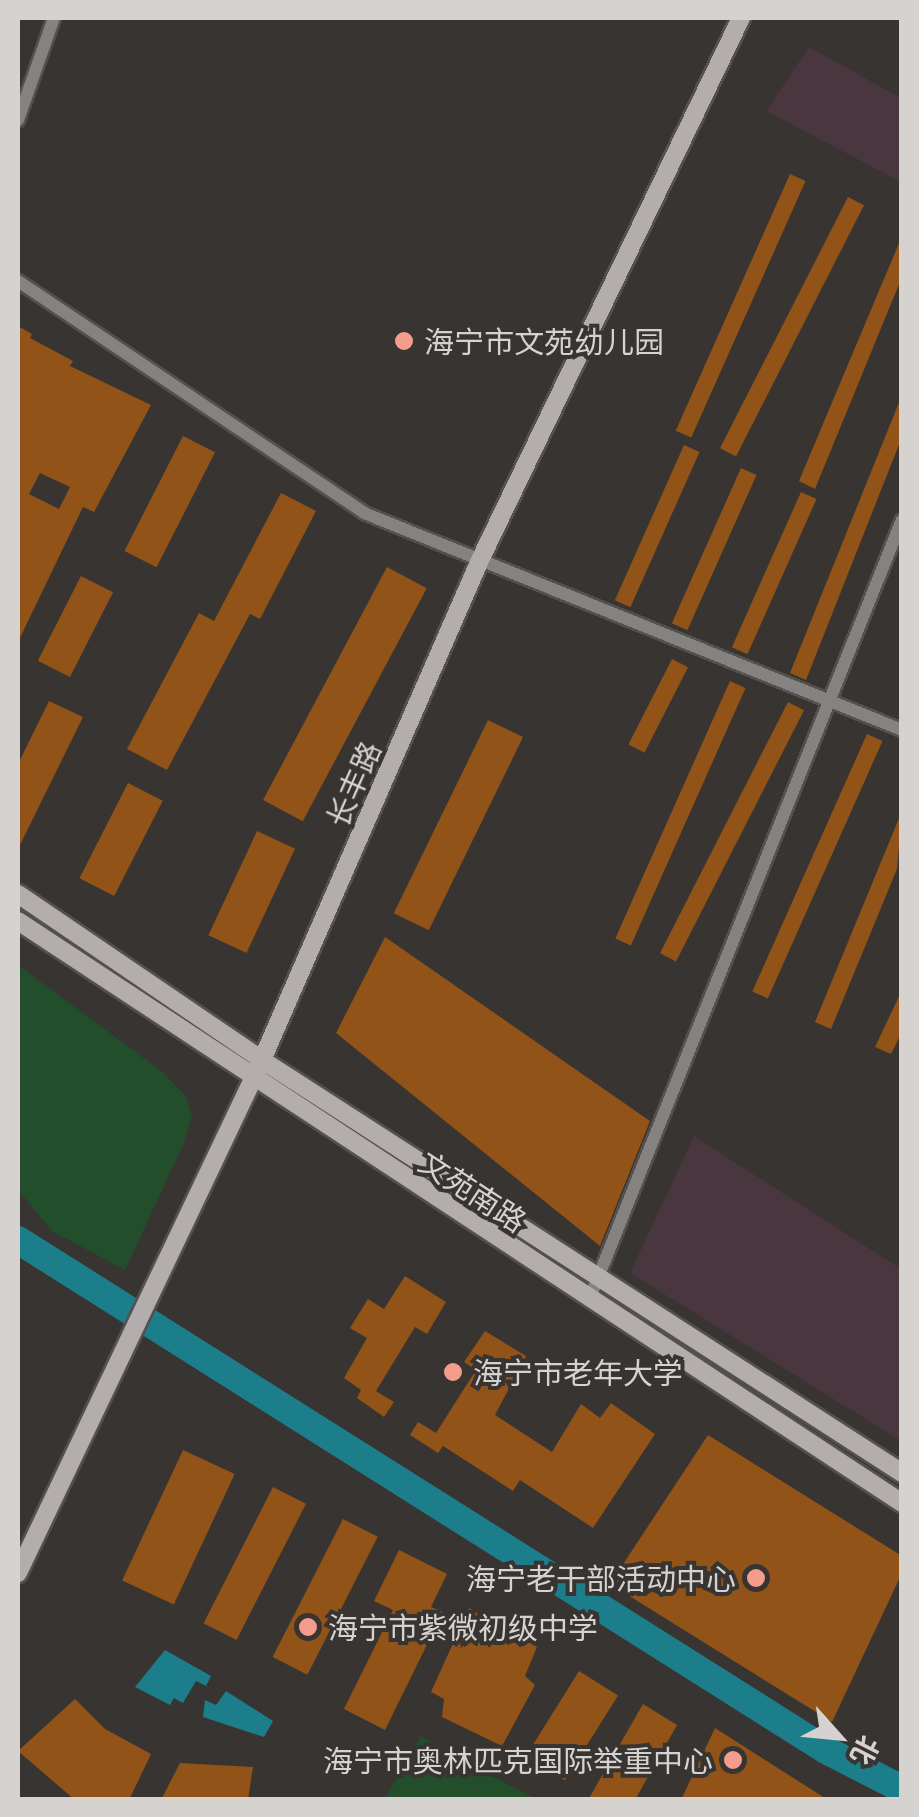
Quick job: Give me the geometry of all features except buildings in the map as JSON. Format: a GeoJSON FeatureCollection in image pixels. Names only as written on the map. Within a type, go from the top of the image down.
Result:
{"type":"FeatureCollection","features":[{"type":"Feature","properties":{"kind":"main road","name":"长丰路"},"geometry":{"type":"LineString","coordinates":[[18,1573],[262,1060],[480,560],[742,18]]}},
{"type":"Feature","properties":{"kind":"main road","name":"文苑南路"},"geometry":{"type":"LineString","coordinates":[[18,894],[262,1060],[902,1473]]}},
{"type":"Feature","properties":{"kind":"main road","name":"文苑南路"},"geometry":{"type":"LineString","coordinates":[[18,922],[251,1079],[902,1503]]}},
{"type":"Feature","properties":{"kind":"street"},"geometry":{"type":"LineString","coordinates":[[18,120],[54,18]]}},
{"type":"Feature","properties":{"kind":"street"},"geometry":{"type":"LineString","coordinates":[[18,282],[364,512],[902,730]]}},
{"type":"Feature","properties":{"kind":"street"},"geometry":{"type":"LineString","coordinates":[[589,1300],[902,520]]}},
{"type":"Feature","properties":{"kind":"shaded area"},"geometry":{"type":"Polygon","coordinates":[[[809,47],[901,98],[901,182],[766,111],[809,47]]]}},
{"type":"Feature","properties":{"kind":"shaded area"},"geometry":{"type":"Polygon","coordinates":[[[694,1136],[901,1269],[901,1441],[630,1273],[694,1136]]]}},
{"type":"Feature","properties":{"kind":"green space"},"geometry":{"type":"Polygon","coordinates":[[[18,965],[164,1073],[185,1095],[192,1116],[184,1143],[125,1270],[52,1231],[18,1190],[18,965]]]}},
{"type":"Feature","properties":{"kind":"green space"},"geometry":{"type":"Polygon","coordinates":[[[421,1736],[484,1772],[536,1799],[385,1799],[421,1736]]]}},
{"type":"Feature","properties":{"kind":"water"},"geometry":{"type":"Polygon","coordinates":[[[165,1650],[211,1676],[206,1686],[196,1681],[183,1703],[174,1698],[170,1705],[135,1687],[165,1650]]]}},
{"type":"Feature","properties":{"kind":"water"},"geometry":{"type":"Polygon","coordinates":[[[226,1691],[273,1721],[264,1737],[203,1717],[205,1700],[216,1705],[226,1691]]]}},
{"type":"Feature","properties":{"kind":"waterway"},"geometry":{"type":"LineString","coordinates":[[18,1240],[826,1750],[902,1789]]}},
{"type":"Feature","properties":{"kind":"place","name":"海宁市文苑幼儿园"},"geometry":{"type":"Point","coordinates":[404,341]}},
{"type":"Feature","properties":{"kind":"place","name":"海宁市老年大学"},"geometry":{"type":"Point","coordinates":[453,1372]}},
{"type":"Feature","properties":{"kind":"place","name":"海宁老干部活动中心"},"geometry":{"type":"Point","coordinates":[756,1578]}},
{"type":"Feature","properties":{"kind":"place","name":"海宁市紫微初级中学"},"geometry":{"type":"Point","coordinates":[308,1627]}},
{"type":"Feature","properties":{"kind":"place","name":"海宁市奥林匹克国际举重中心"},"geometry":{"type":"Point","coordinates":[733,1760]}}]}
